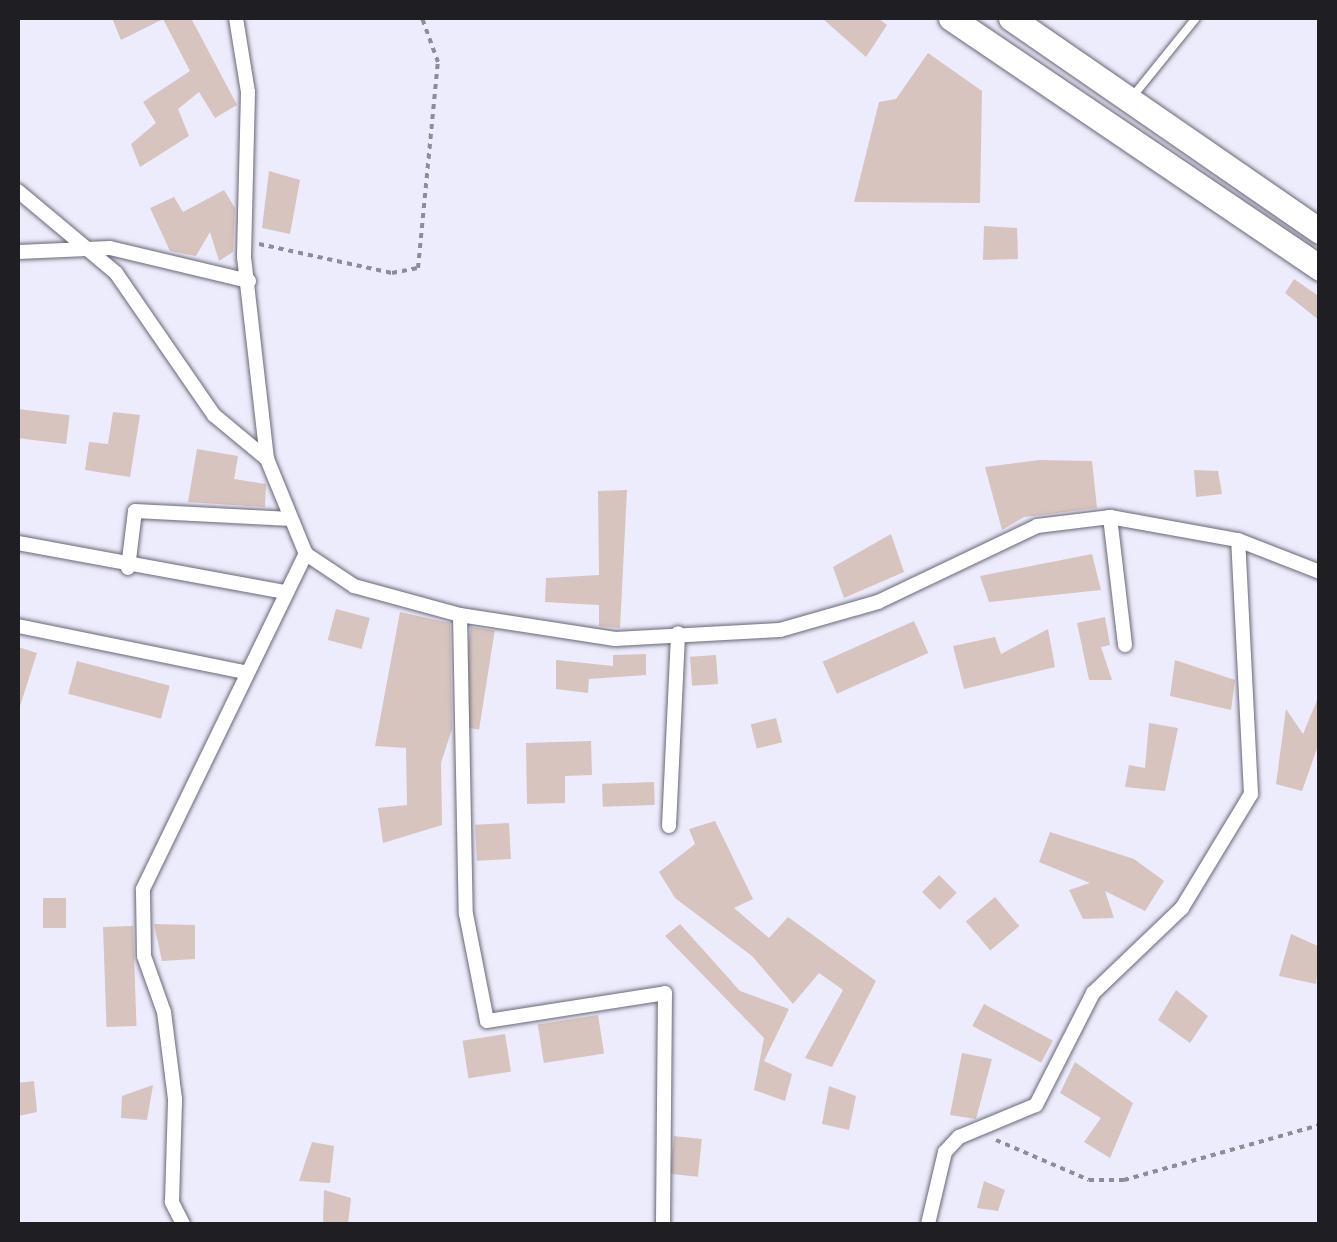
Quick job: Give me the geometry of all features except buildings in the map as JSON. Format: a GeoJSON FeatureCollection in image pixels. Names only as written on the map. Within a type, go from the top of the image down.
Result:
{"type":"FeatureCollection","features":[{"type":"Feature","properties":{"kind":"highway"},"geometry":{"type":"LineString","coordinates":[[951,18],[1320,268]]}},
{"type":"Feature","properties":{"kind":"highway"},"geometry":{"type":"LineString","coordinates":[[1010,18],[1320,231]]}},
{"type":"Feature","properties":{"kind":"street"},"geometry":{"type":"LineString","coordinates":[[236,18],[248,92],[245,241],[267,460],[306,554],[381,596],[460,615],[615,639],[780,630],[851,612],[987,544],[1110,517],[1238,540],[1320,572]]}},
{"type":"Feature","properties":{"kind":"street"},"geometry":{"type":"LineString","coordinates":[[18,191],[116,274],[231,435],[267,460]]}},
{"type":"Feature","properties":{"kind":"street"},"geometry":{"type":"LineString","coordinates":[[18,252],[81,246],[150,254],[249,281]]}},
{"type":"Feature","properties":{"kind":"street"},"geometry":{"type":"LineString","coordinates":[[128,568],[135,511],[291,519]]}},
{"type":"Feature","properties":{"kind":"street"},"geometry":{"type":"LineString","coordinates":[[1110,517],[1124,645]]}},
{"type":"Feature","properties":{"kind":"street"},"geometry":{"type":"LineString","coordinates":[[928,1224],[937,1166],[974,1130],[1036,1105],[1093,993],[1182,908],[1251,794],[1238,540]]}},
{"type":"Feature","properties":{"kind":"street"},"geometry":{"type":"LineString","coordinates":[[18,543],[128,568],[286,592]]}},
{"type":"Feature","properties":{"kind":"street"},"geometry":{"type":"LineString","coordinates":[[183,1224],[172,1202],[175,1098],[164,1012],[144,956],[143,889],[166,827],[228,725],[244,672],[306,554]]}},
{"type":"Feature","properties":{"kind":"street"},"geometry":{"type":"LineString","coordinates":[[460,615],[466,914],[486,1021],[665,994],[662,1224]]}},
{"type":"Feature","properties":{"kind":"street"},"geometry":{"type":"LineString","coordinates":[[18,626],[244,672]]}},
{"type":"Feature","properties":{"kind":"street"},"geometry":{"type":"LineString","coordinates":[[669,826],[678,633]]}},
{"type":"Feature","properties":{"kind":"lane"},"geometry":{"type":"LineString","coordinates":[[1130,100],[1196,18]]}},
{"type":"Feature","properties":{"kind":"path"},"geometry":{"type":"LineString","coordinates":[[245,241],[392,273],[418,268],[438,62],[422,18]]}},
{"type":"Feature","properties":{"kind":"path"},"geometry":{"type":"LineString","coordinates":[[974,1130],[1089,1180],[1124,1180],[1320,1124]]}}]}
